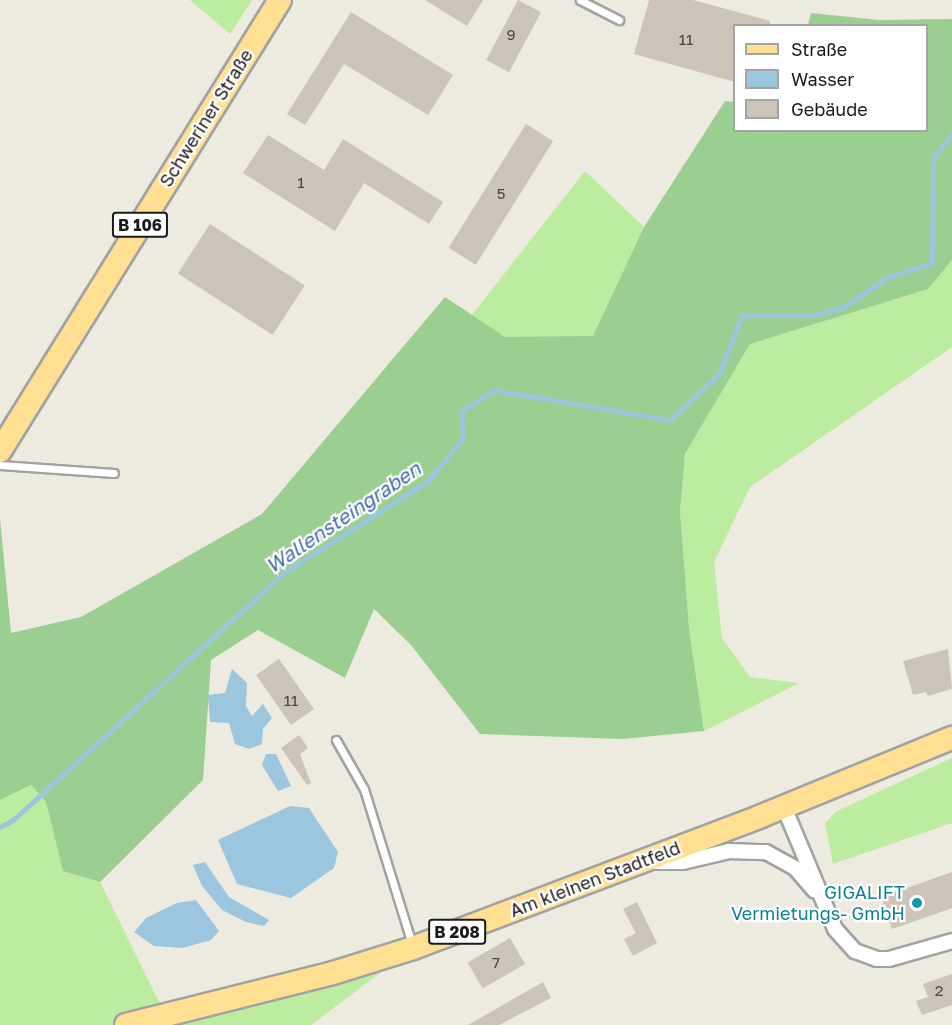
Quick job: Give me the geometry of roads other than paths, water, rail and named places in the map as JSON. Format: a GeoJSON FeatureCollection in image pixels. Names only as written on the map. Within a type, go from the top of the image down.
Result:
{"type":"FeatureCollection","features":[{"type":"Feature","properties":{"kind":"main road","name":"Schweriner Straße"},"geometry":{"type":"LineString","coordinates":[[0,451],[280,0]]}},
{"type":"Feature","properties":{"kind":"main road","name":"Am kleinen Stadtfeld"},"geometry":{"type":"LineString","coordinates":[[126,1025],[333,973],[413,948],[784,807],[952,738]]}},
{"type":"Feature","properties":{"kind":"street"},"geometry":{"type":"LineString","coordinates":[[784,807],[840,936],[866,957],[889,959],[952,941]]}},
{"type":"Feature","properties":{"kind":"street"},"geometry":{"type":"LineString","coordinates":[[645,861],[683,862],[729,851],[766,852],[795,868],[822,899]]}},
{"type":"Feature","properties":{"kind":"lane"},"geometry":{"type":"LineString","coordinates":[[580,0],[619,20]]}},
{"type":"Feature","properties":{"kind":"lane"},"geometry":{"type":"LineString","coordinates":[[0,465],[114,473]]}},
{"type":"Feature","properties":{"kind":"lane"},"geometry":{"type":"LineString","coordinates":[[336,740],[364,789],[413,948]]}},
{"type":"Feature","properties":{"kind":"water"},"geometry":{"type":"Polygon","coordinates":[[[232,669],[247,683],[246,706],[252,716],[263,704],[272,718],[263,729],[262,744],[249,749],[235,744],[229,723],[210,722],[208,695],[225,693],[232,669]]]}},
{"type":"Feature","properties":{"kind":"water"},"geometry":{"type":"Polygon","coordinates":[[[266,754],[276,754],[291,786],[278,791],[262,765],[266,754]]]}},
{"type":"Feature","properties":{"kind":"water"},"geometry":{"type":"Polygon","coordinates":[[[290,806],[309,808],[338,852],[334,868],[291,898],[237,884],[218,840],[290,806]]]}},
{"type":"Feature","properties":{"kind":"water"},"geometry":{"type":"Polygon","coordinates":[[[205,862],[229,897],[269,920],[264,926],[246,922],[222,910],[202,886],[193,865],[205,862]]]}},
{"type":"Feature","properties":{"kind":"water"},"geometry":{"type":"Polygon","coordinates":[[[196,900],[219,931],[211,940],[182,948],[154,946],[134,932],[146,918],[177,903],[196,900]]]}},
{"type":"Feature","properties":{"kind":"waterway","name":"Wallensteingraben"},"geometry":{"type":"LineString","coordinates":[[0,827],[13,820],[282,574],[427,482],[463,438],[461,411],[494,390],[670,420],[719,374],[742,315],[813,315],[842,308],[886,278],[932,263],[933,159],[952,133]]}},
{"type":"Feature","properties":{"kind":"place","name":"GIGALIFT Vermietungs- GmbH"},"geometry":{"type":"Point","coordinates":[917,903]}}]}
